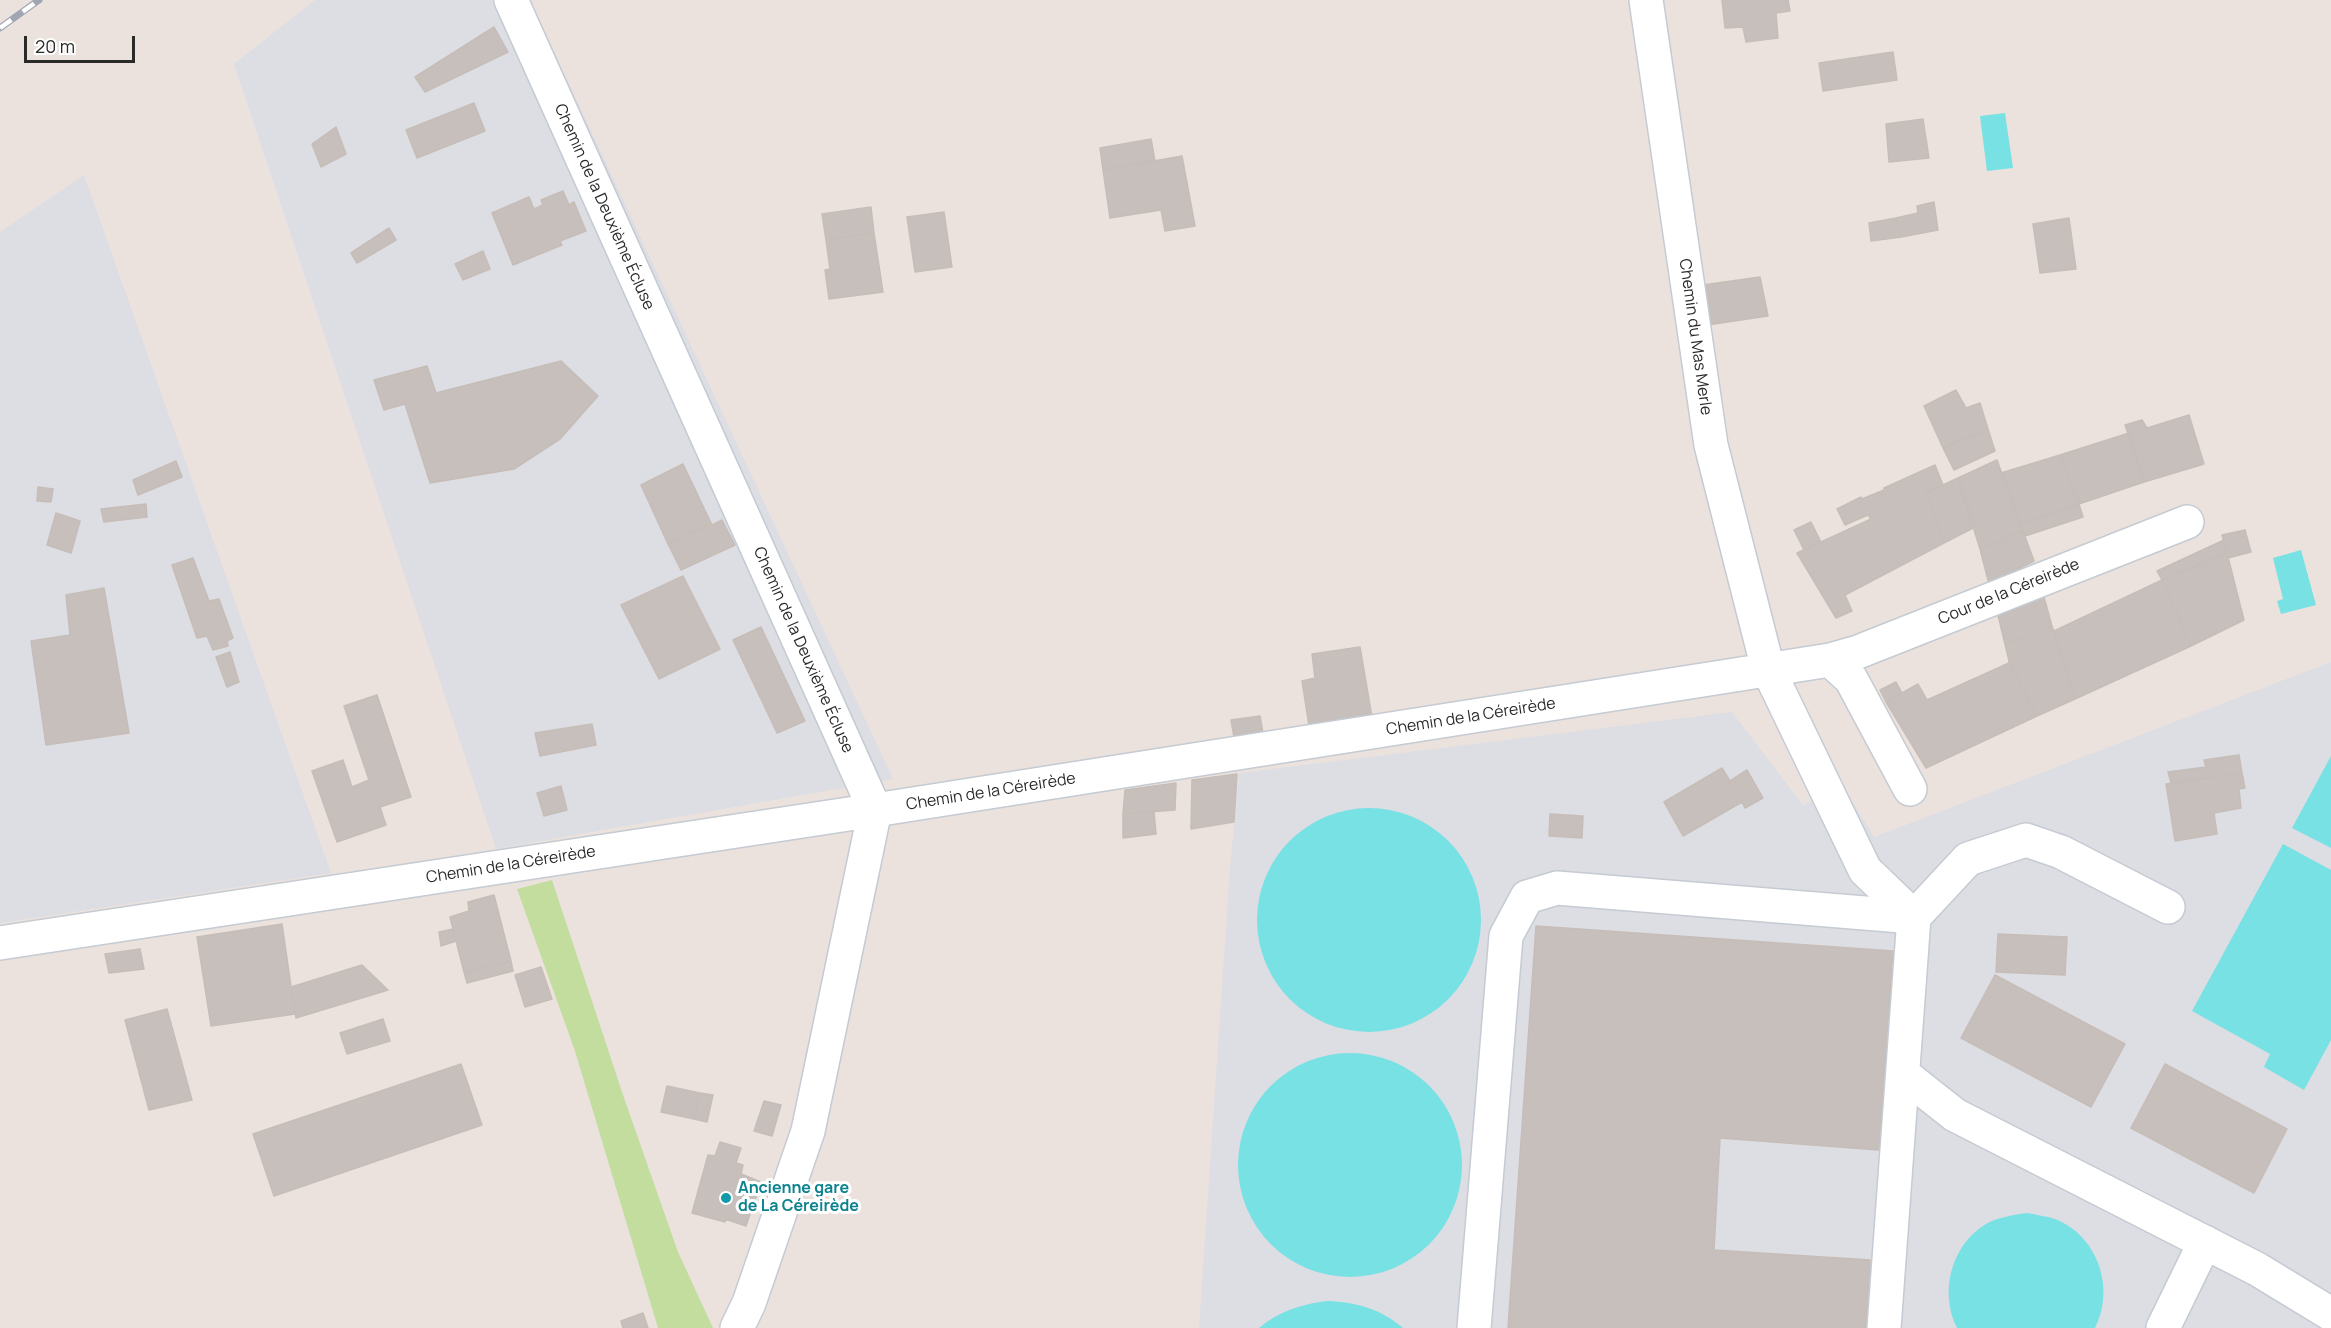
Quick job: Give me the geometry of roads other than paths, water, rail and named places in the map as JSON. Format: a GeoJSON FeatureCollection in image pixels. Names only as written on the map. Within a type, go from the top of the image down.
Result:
{"type":"FeatureCollection","features":[{"type":"Feature","properties":{"kind":"street","name":"Chemin de la Deuxième Écluse"},"geometry":{"type":"LineString","coordinates":[[511,0],[875,810]]}},
{"type":"Feature","properties":{"kind":"street","name":"Chemin du Mas Merle"},"geometry":{"type":"LineString","coordinates":[[1646,0],[1711,445],[1768,669],[1865,870],[1914,917]]}},
{"type":"Feature","properties":{"kind":"street","name":"Cour de la Céreirède"},"geometry":{"type":"LineString","coordinates":[[1830,660],[1858,652],[2187,522]]}},
{"type":"Feature","properties":{"kind":"street","name":"Chemin de la Céreirède"},"geometry":{"type":"LineString","coordinates":[[0,943],[875,810],[1830,660]]}},
{"type":"Feature","properties":{"kind":"street"},"geometry":{"type":"LineString","coordinates":[[1830,660],[1851,679],[1910,789]]}},
{"type":"Feature","properties":{"kind":"street"},"geometry":{"type":"LineString","coordinates":[[737,1328],[749,1303],[808,1131],[875,810]]}},
{"type":"Feature","properties":{"kind":"street"},"geometry":{"type":"LineString","coordinates":[[1884,1328],[1914,917],[1968,859],[2026,840],[2061,852],[2168,907]]}},
{"type":"Feature","properties":{"kind":"street"},"geometry":{"type":"LineString","coordinates":[[1474,1328],[1506,936],[1527,897],[1557,888],[1914,917]]}},
{"type":"Feature","properties":{"kind":"street"},"geometry":{"type":"LineString","coordinates":[[1903,1074],[1955,1115],[2257,1269],[2331,1314]]}},
{"type":"Feature","properties":{"kind":"street"},"geometry":{"type":"LineString","coordinates":[[2163,1328],[2205,1242]]}},
{"type":"Feature","properties":{"kind":"water"},"geometry":{"type":"Polygon","coordinates":[[[2005,113],[2013,168],[1987,171],[1980,116],[2005,113]]]}},
{"type":"Feature","properties":{"kind":"water"},"geometry":{"type":"Polygon","coordinates":[[[2301,550],[2316,605],[2281,614],[2277,601],[2283,599],[2273,558],[2301,550]]]}},
{"type":"Feature","properties":{"kind":"water"},"geometry":{"type":"Polygon","coordinates":[[[2331,756],[2331,848],[2292,828],[2331,756]]]}},
{"type":"Feature","properties":{"kind":"water"},"geometry":{"type":"Polygon","coordinates":[[[1358,808],[1380,808],[1412,816],[1422,821],[1440,833],[1456,849],[1473,877],[1479,898],[1481,920],[1479,942],[1473,963],[1456,991],[1440,1007],[1412,1024],[1380,1032],[1358,1032],[1326,1024],[1316,1019],[1298,1007],[1282,991],[1265,963],[1257,931],[1257,909],[1265,877],[1270,867],[1282,849],[1298,833],[1326,816],[1358,808]]]}},
{"type":"Feature","properties":{"kind":"water"},"geometry":{"type":"Polygon","coordinates":[[[2283,844],[2331,870],[2331,1040],[2304,1090],[2264,1067],[2270,1054],[2192,1011],[2283,844]]]}},
{"type":"Feature","properties":{"kind":"water"},"geometry":{"type":"Polygon","coordinates":[[[1339,1053],[1361,1053],[1393,1061],[1403,1066],[1421,1078],[1437,1094],[1454,1122],[1460,1143],[1462,1165],[1460,1187],[1454,1208],[1437,1236],[1421,1252],[1393,1269],[1361,1277],[1339,1277],[1307,1269],[1297,1264],[1279,1252],[1263,1236],[1246,1208],[1238,1176],[1238,1154],[1246,1122],[1251,1112],[1263,1094],[1279,1078],[1307,1061],[1339,1053]]]}},
{"type":"Feature","properties":{"kind":"water"},"geometry":{"type":"Polygon","coordinates":[[[2027,1213],[2055,1219],[2070,1227],[2092,1250],[2099,1264],[2104,1296],[2095,1328],[1957,1328],[1949,1300],[1949,1285],[1952,1270],[1964,1244],[1986,1224],[2001,1218],[2027,1213]]]}},
{"type":"Feature","properties":{"kind":"water"},"geometry":{"type":"Polygon","coordinates":[[[1328,1301],[1348,1303],[1377,1311],[1403,1328],[1259,1328],[1291,1309],[1328,1301]]]}},
{"type":"Feature","properties":{"kind":"railway"},"geometry":{"type":"LineString","coordinates":[[0,28],[39,0]]}},
{"type":"Feature","properties":{"kind":"place","name":"Ancienne gare de La Céreirède"},"geometry":{"type":"Point","coordinates":[726,1198]}}]}
